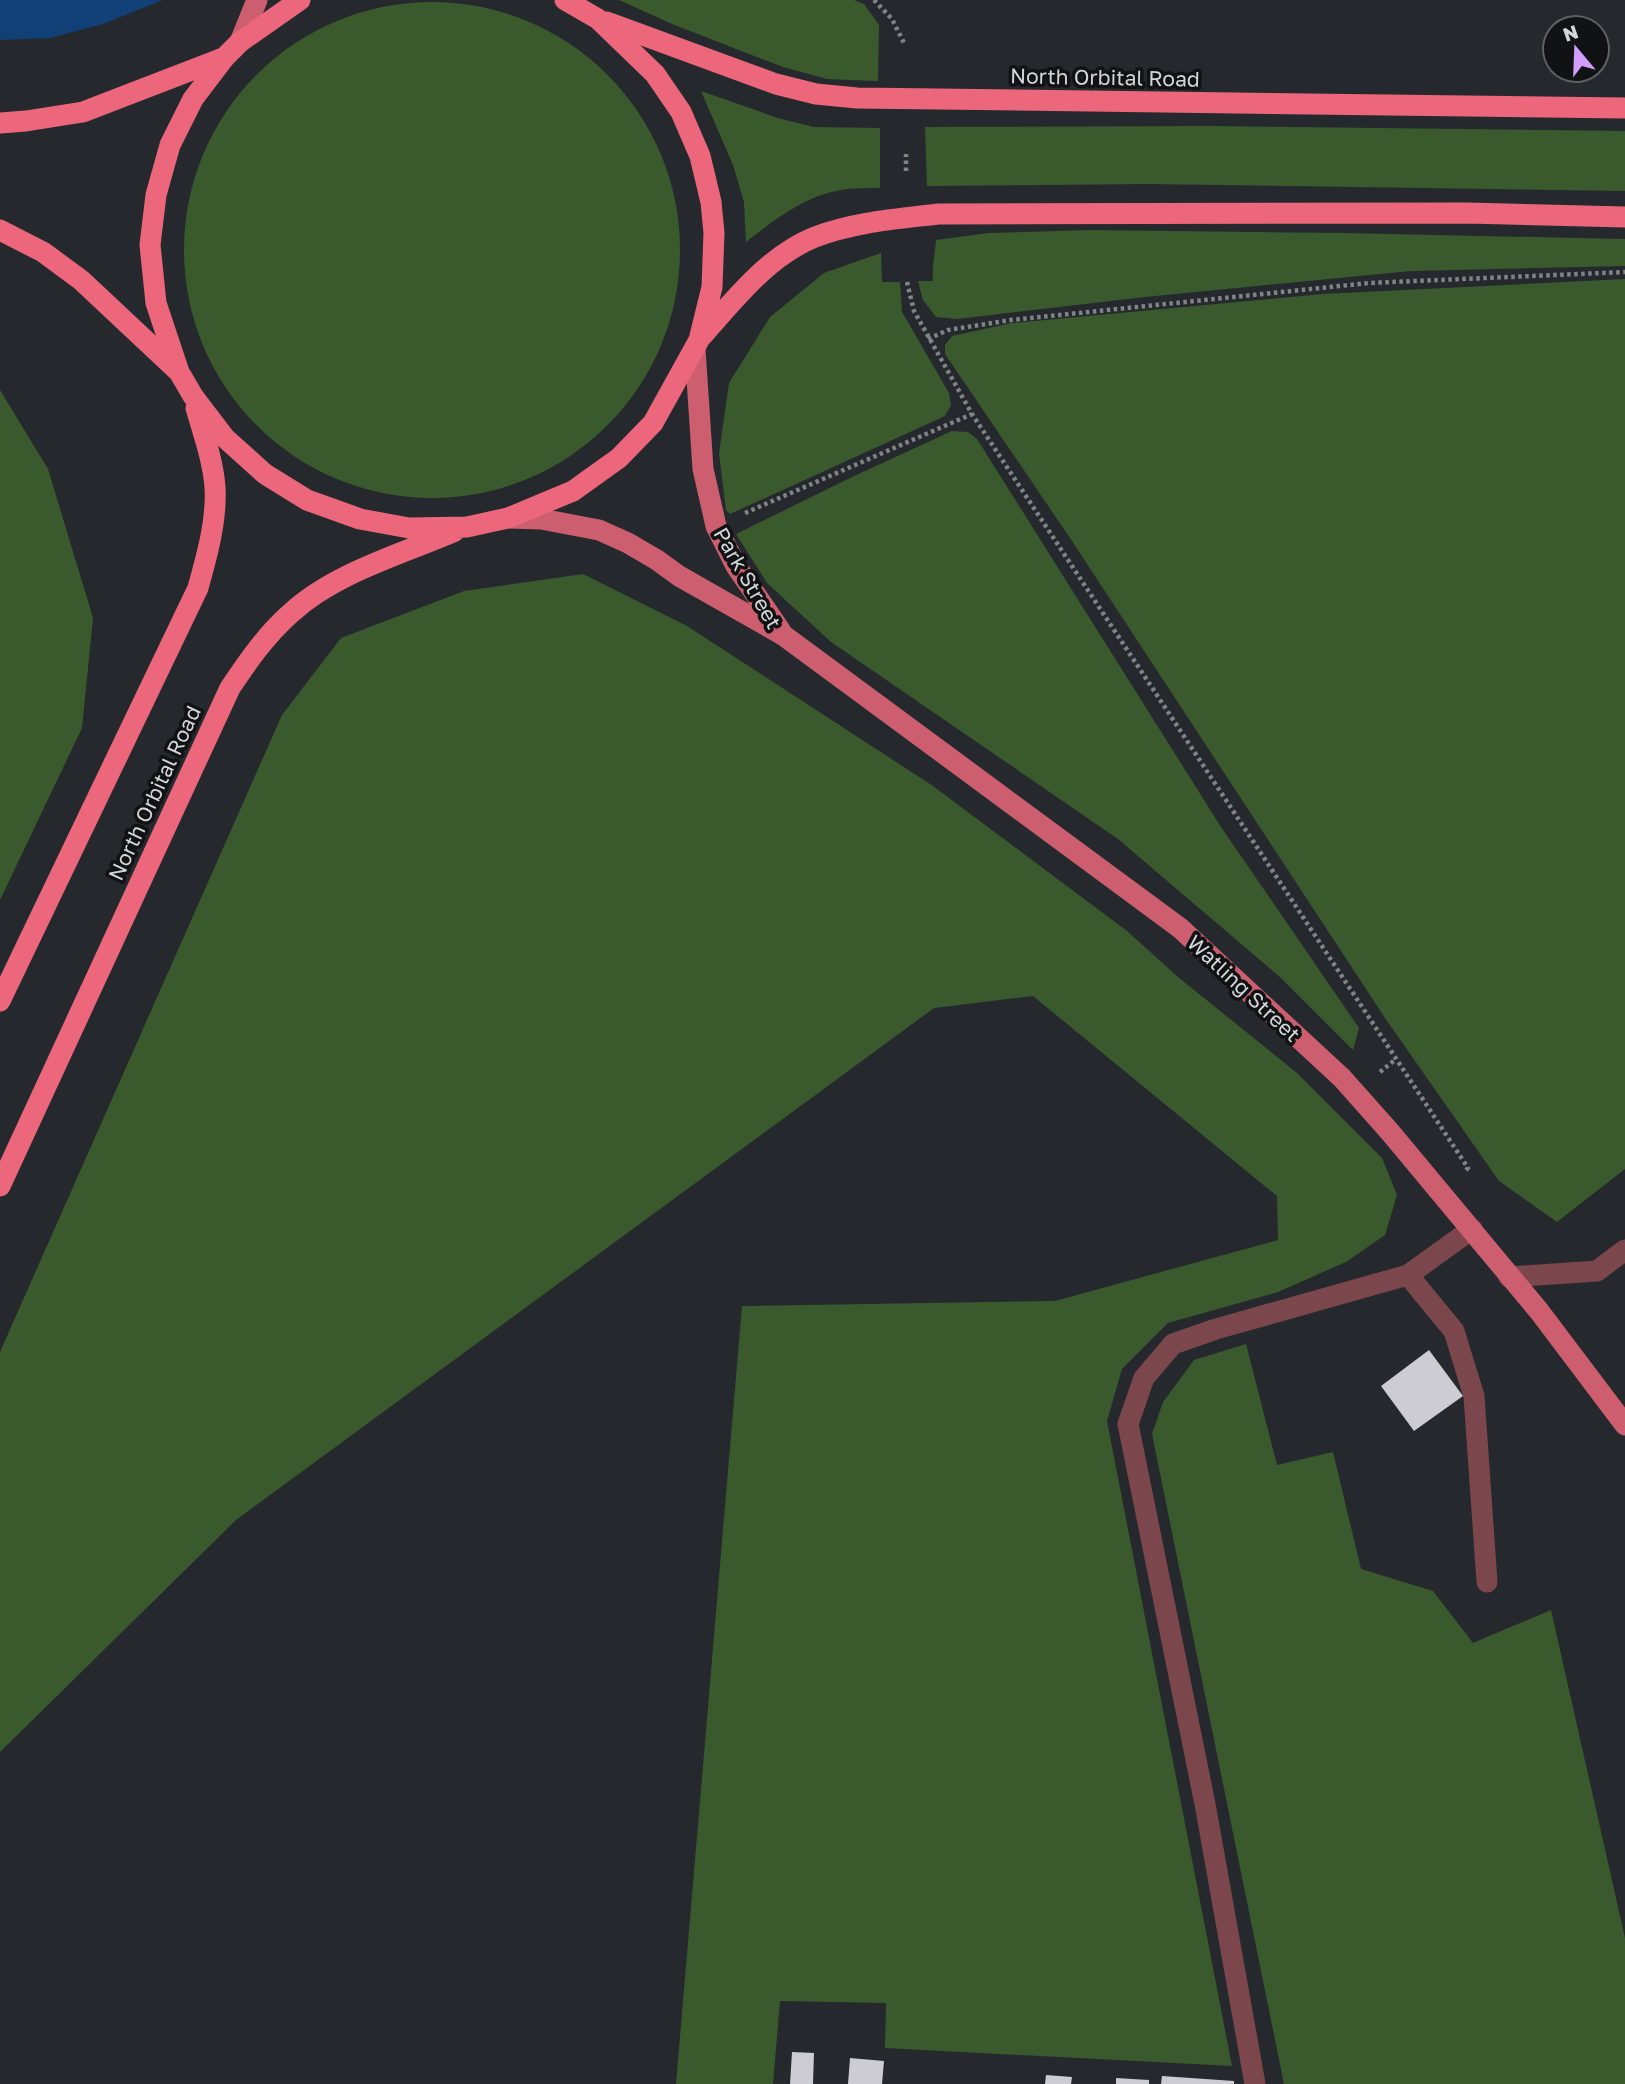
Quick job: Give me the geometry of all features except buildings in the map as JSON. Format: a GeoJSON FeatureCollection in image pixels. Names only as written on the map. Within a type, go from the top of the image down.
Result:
{"type":"FeatureCollection","features":[{"type":"Feature","properties":{"kind":"highway"},"geometry":{"type":"LineString","coordinates":[[0,123],[83,111],[233,49],[300,0]]}},
{"type":"Feature","properties":{"kind":"highway"},"geometry":{"type":"LineString","coordinates":[[565,0],[598,19],[655,74],[681,112],[700,156],[711,202],[714,233],[712,287],[697,345]]}},
{"type":"Feature","properties":{"kind":"highway","name":"North Orbital Road"},"geometry":{"type":"LineString","coordinates":[[598,19],[776,85],[816,94],[857,98],[1625,108]]}},
{"type":"Feature","properties":{"kind":"highway"},"geometry":{"type":"LineString","coordinates":[[233,49],[193,99],[170,145],[156,195],[150,245],[156,303],[179,372],[193,396],[225,438],[265,474],[307,500],[360,519],[409,528],[467,527],[508,518],[573,491],[619,458],[653,423],[697,345],[750,282],[782,256],[815,237],[859,225],[938,214],[1467,213],[1625,217]]}},
{"type":"Feature","properties":{"kind":"highway"},"geometry":{"type":"LineString","coordinates":[[0,230],[43,252],[81,280],[179,372]]}},
{"type":"Feature","properties":{"kind":"highway"},"geometry":{"type":"LineString","coordinates":[[0,1001],[198,588],[211,540],[215,487],[193,396]]}},
{"type":"Feature","properties":{"kind":"highway","name":"North Orbital Road"},"geometry":{"type":"LineString","coordinates":[[0,1186],[230,688],[260,644],[292,611],[327,586],[467,527]]}},
{"type":"Feature","properties":{"kind":"main road"},"geometry":{"type":"LineString","coordinates":[[233,49],[257,0]]}},
{"type":"Feature","properties":{"kind":"main road","name":"Park Street"},"geometry":{"type":"LineString","coordinates":[[697,345],[703,469],[716,526],[736,566],[783,635]]}},
{"type":"Feature","properties":{"kind":"main road","name":"Park Street"},"geometry":{"type":"LineString","coordinates":[[508,518],[541,519],[599,530],[657,559],[679,576],[783,635]]}},
{"type":"Feature","properties":{"kind":"main road","name":"Watling Street"},"geometry":{"type":"LineString","coordinates":[[783,635],[1180,928],[1342,1078],[1539,1311],[1625,1425]]}},
{"type":"Feature","properties":{"kind":"street"},"geometry":{"type":"LineString","coordinates":[[1255,2084],[1205,1804],[1128,1424],[1144,1377],[1173,1343],[1408,1275],[1472,1229]]}},
{"type":"Feature","properties":{"kind":"street"},"geometry":{"type":"LineString","coordinates":[[1509,1277],[1597,1271],[1625,1250]]}},
{"type":"Feature","properties":{"kind":"street"},"geometry":{"type":"LineString","coordinates":[[1408,1275],[1454,1331],[1474,1396],[1487,1583]]}},
{"type":"Feature","properties":{"kind":"path"},"geometry":{"type":"LineString","coordinates":[[874,0],[892,19],[904,43]]}},
{"type":"Feature","properties":{"kind":"path"},"geometry":{"type":"LineString","coordinates":[[906,155],[906,171]]}},
{"type":"Feature","properties":{"kind":"path"},"geometry":{"type":"LineString","coordinates":[[928,339],[948,330],[1011,320],[1369,283],[1625,272]]}},
{"type":"Feature","properties":{"kind":"path"},"geometry":{"type":"LineString","coordinates":[[907,282],[914,311],[972,414],[1468,1168]]}},
{"type":"Feature","properties":{"kind":"path"},"geometry":{"type":"LineString","coordinates":[[738,515],[972,414]]}},
{"type":"Feature","properties":{"kind":"green space"},"geometry":{"type":"Polygon","coordinates":[[[619,0],[854,0],[864,4],[879,25],[878,81],[827,79],[783,67],[672,24],[619,0]]]}},
{"type":"Feature","properties":{"kind":"green space"},"geometry":{"type":"Polygon","coordinates":[[[432,2],[480,6],[527,20],[570,43],[608,74],[639,112],[662,155],[676,202],[680,250],[676,298],[662,345],[639,388],[608,426],[570,457],[527,480],[480,494],[432,498],[384,494],[337,480],[294,457],[256,426],[225,388],[202,345],[188,298],[184,250],[188,202],[202,155],[225,112],[256,74],[294,43],[337,20],[384,6],[432,2]]]}},
{"type":"Feature","properties":{"kind":"green space"},"geometry":{"type":"Polygon","coordinates":[[[701,91],[778,118],[814,127],[880,128],[880,188],[847,189],[819,196],[781,216],[746,242],[744,202],[733,165],[701,91]]]}},
{"type":"Feature","properties":{"kind":"green space"},"geometry":{"type":"Polygon","coordinates":[[[1209,126],[1625,131],[1625,191],[1148,184],[927,186],[925,127],[1209,126]]]}},
{"type":"Feature","properties":{"kind":"green space"},"geometry":{"type":"Polygon","coordinates":[[[1091,230],[1625,239],[1625,266],[1411,271],[1145,297],[957,319],[936,317],[923,300],[918,281],[933,281],[936,240],[989,233],[1091,230]]]}},
{"type":"Feature","properties":{"kind":"green space"},"geometry":{"type":"Polygon","coordinates":[[[881,253],[882,282],[900,282],[902,312],[949,393],[951,405],[945,416],[730,514],[726,510],[719,453],[729,383],[770,317],[824,273],[881,253]]]}},
{"type":"Feature","properties":{"kind":"green space"},"geometry":{"type":"Polygon","coordinates":[[[1625,279],[1625,1169],[1557,1222],[1499,1181],[1385,1018],[1072,541],[945,354],[945,345],[952,336],[1012,323],[1323,294],[1625,279]]]}},
{"type":"Feature","properties":{"kind":"green space"},"geometry":{"type":"Polygon","coordinates":[[[0,390],[48,469],[93,618],[82,728],[0,900],[0,390]]]}},
{"type":"Feature","properties":{"kind":"green space"},"geometry":{"type":"Polygon","coordinates":[[[952,431],[968,432],[977,439],[1221,827],[1359,1028],[1353,1050],[1281,978],[1118,839],[831,642],[767,583],[736,534],[952,431]]]}},
{"type":"Feature","properties":{"kind":"green space"},"geometry":{"type":"Polygon","coordinates":[[[583,574],[687,626],[933,786],[1127,931],[1178,977],[1297,1073],[1382,1158],[1397,1195],[1385,1235],[1346,1262],[1278,1292],[1168,1323],[1122,1369],[1107,1421],[1232,2066],[885,2048],[886,2003],[780,2001],[773,2084],[676,2084],[742,1306],[1055,1301],[1278,1240],[1277,1196],[1033,996],[934,1008],[236,1520],[0,1752],[0,1352],[282,715],[341,638],[464,591],[583,574]]]}},
{"type":"Feature","properties":{"kind":"green space"},"geometry":{"type":"Polygon","coordinates":[[[1246,1344],[1277,1465],[1333,1452],[1361,1569],[1433,1591],[1473,1643],[1551,1610],[1625,1938],[1625,2084],[1284,2084],[1152,1434],[1163,1402],[1194,1360],[1246,1344]]]}},
{"type":"Feature","properties":{"kind":"water"},"geometry":{"type":"Polygon","coordinates":[[[0,0],[163,0],[103,24],[50,38],[0,40],[0,0]]]}}]}
